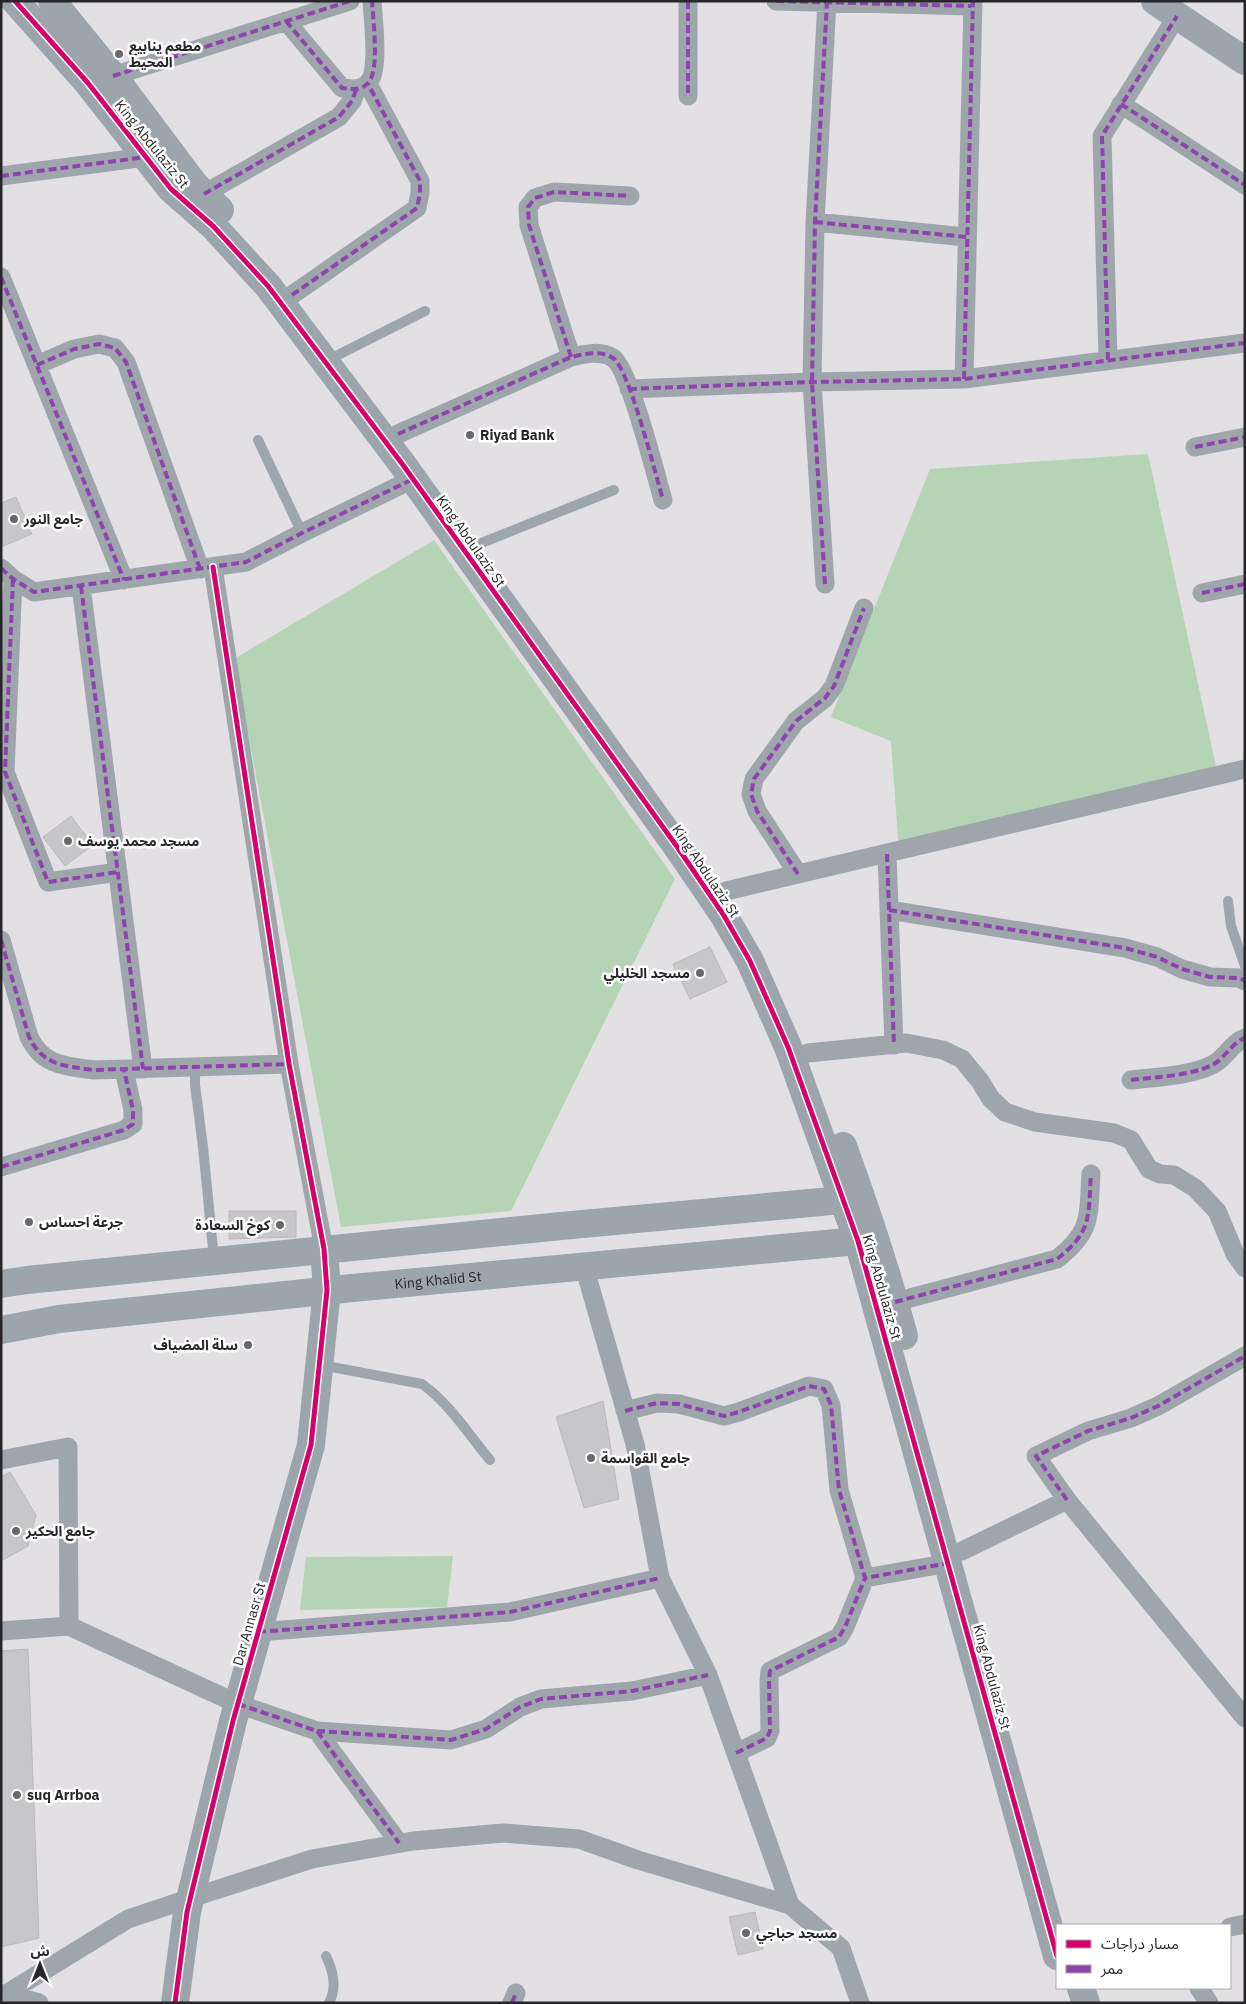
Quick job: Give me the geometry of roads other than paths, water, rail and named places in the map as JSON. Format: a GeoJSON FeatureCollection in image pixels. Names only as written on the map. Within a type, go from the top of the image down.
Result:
{"type":"FeatureCollection","features":[{"type":"Feature","properties":{"kind":"street","name":"King Abdulaziz St"},"geometry":{"type":"LineString","coordinates":[[16,1],[88,83],[171,189],[213,226],[268,286],[413,479],[672,840],[723,914],[750,961],[852,1197]]}},
{"type":"Feature","properties":{"kind":"street","name":"King Abdulaziz St"},"geometry":{"type":"LineString","coordinates":[[52,1],[113,76],[194,184],[223,214],[292,295],[398,434],[737,905],[765,955],[808,1053],[866,1239],[955,1557],[1062,1924]]}},
{"type":"Feature","properties":{"kind":"street"},"geometry":{"type":"LineString","coordinates":[[113,76],[350,1]]}},
{"type":"Feature","properties":{"kind":"street"},"geometry":{"type":"LineString","coordinates":[[204,194],[339,117],[375,71],[372,1]]}},
{"type":"Feature","properties":{"kind":"street"},"geometry":{"type":"LineString","coordinates":[[688,1],[688,96]]}},
{"type":"Feature","properties":{"kind":"street"},"geometry":{"type":"LineString","coordinates":[[776,1],[972,4],[964,379]]}},
{"type":"Feature","properties":{"kind":"street"},"geometry":{"type":"LineString","coordinates":[[825,584],[812,382],[816,222],[827,2]]}},
{"type":"Feature","properties":{"kind":"street"},"geometry":{"type":"LineString","coordinates":[[1108,360],[1102,136],[1121,104],[1166,9],[1245,61]]}},
{"type":"Feature","properties":{"kind":"street"},"geometry":{"type":"LineString","coordinates":[[286,21],[342,88],[362,87]]}},
{"type":"Feature","properties":{"kind":"street"},"geometry":{"type":"LineString","coordinates":[[292,295],[417,208],[420,181],[362,87]]}},
{"type":"Feature","properties":{"kind":"street"},"geometry":{"type":"LineString","coordinates":[[1121,104],[1245,185]]}},
{"type":"Feature","properties":{"kind":"street"},"geometry":{"type":"LineString","coordinates":[[1,176],[146,156]]}},
{"type":"Feature","properties":{"kind":"street"},"geometry":{"type":"LineString","coordinates":[[571,356],[528,225],[528,207],[535,198],[554,192],[630,196]]}},
{"type":"Feature","properties":{"kind":"street"},"geometry":{"type":"LineString","coordinates":[[816,222],[966,237]]}},
{"type":"Feature","properties":{"kind":"street"},"geometry":{"type":"LineString","coordinates":[[1,277],[124,580]]}},
{"type":"Feature","properties":{"kind":"street"},"geometry":{"type":"LineString","coordinates":[[629,389],[812,382],[964,379],[1245,343]]}},
{"type":"Feature","properties":{"kind":"street"},"geometry":{"type":"LineString","coordinates":[[37,365],[74,349],[99,344],[115,348],[126,362],[207,568],[289,1064],[324,1249]]}},
{"type":"Feature","properties":{"kind":"street"},"geometry":{"type":"LineString","coordinates":[[398,434],[571,356],[592,353],[613,358],[622,369],[664,500]]}},
{"type":"Feature","properties":{"kind":"street"},"geometry":{"type":"LineString","coordinates":[[1195,447],[1245,437]]}},
{"type":"Feature","properties":{"kind":"street"},"geometry":{"type":"LineString","coordinates":[[7,573],[34,592],[246,562],[413,479]]}},
{"type":"Feature","properties":{"kind":"street"},"geometry":{"type":"LineString","coordinates":[[7,573],[3,772],[48,882],[118,872]]}},
{"type":"Feature","properties":{"kind":"street"},"geometry":{"type":"LineString","coordinates":[[1202,594],[1245,584]]}},
{"type":"Feature","properties":{"kind":"street"},"geometry":{"type":"LineString","coordinates":[[1,1167],[124,1130],[133,1124],[134,1069],[118,872],[81,586]]}},
{"type":"Feature","properties":{"kind":"street"},"geometry":{"type":"LineString","coordinates":[[798,874],[757,811],[751,794],[754,779],[796,721],[825,698],[834,686],[864,608]]}},
{"type":"Feature","properties":{"kind":"street"},"geometry":{"type":"LineString","coordinates":[[726,891],[1245,769]]}},
{"type":"Feature","properties":{"kind":"street"},"geometry":{"type":"LineString","coordinates":[[887,854],[894,1044]]}},
{"type":"Feature","properties":{"kind":"street"},"geometry":{"type":"LineString","coordinates":[[889,910],[1125,948],[1157,957],[1182,969],[1210,977],[1239,978],[1245,981]]}},
{"type":"Feature","properties":{"kind":"street"},"geometry":{"type":"LineString","coordinates":[[1,940],[29,1037],[35,1050],[46,1059],[65,1066],[94,1070],[289,1064]]}},
{"type":"Feature","properties":{"kind":"street"},"geometry":{"type":"LineString","coordinates":[[1131,1080],[1193,1071],[1213,1065],[1227,1054],[1236,1042],[1245,1038]]}},
{"type":"Feature","properties":{"kind":"street"},"geometry":{"type":"LineString","coordinates":[[808,1053],[906,1043],[943,1050],[962,1059],[980,1081],[991,1099],[1005,1112],[1035,1122],[1067,1128],[1114,1133],[1131,1140],[1149,1169],[1160,1174],[1174,1175],[1195,1188],[1217,1211],[1235,1254],[1245,1268]]}},
{"type":"Feature","properties":{"kind":"street"},"geometry":{"type":"LineString","coordinates":[[895,1302],[1057,1259],[1074,1246],[1085,1230],[1089,1208],[1091,1174]]}},
{"type":"Feature","properties":{"kind":"street"},"geometry":{"type":"LineString","coordinates":[[1,1284],[214,1260],[852,1197]]}},
{"type":"Feature","properties":{"kind":"street","name":"King Abdulaziz St"},"geometry":{"type":"LineString","coordinates":[[866,1239],[895,1302],[955,1557],[1056,1952]]}},
{"type":"Feature","properties":{"kind":"street","name":"King Khalid St"},"geometry":{"type":"LineString","coordinates":[[1,1330],[59,1319],[327,1290],[866,1239]]}},
{"type":"Feature","properties":{"kind":"street","name":"Dar Annasr St"},"geometry":{"type":"LineString","coordinates":[[175,2003],[190,1898],[238,1704],[311,1445],[327,1290],[324,1249]]}},
{"type":"Feature","properties":{"kind":"street"},"geometry":{"type":"LineString","coordinates":[[584,1266],[635,1444],[660,1578],[708,1675],[790,1905]]}},
{"type":"Feature","properties":{"kind":"street"},"geometry":{"type":"LineString","coordinates":[[1245,1356],[1158,1406],[1131,1418],[1088,1431],[1036,1456],[1067,1500],[1245,1718]]}},
{"type":"Feature","properties":{"kind":"street"},"geometry":{"type":"LineString","coordinates":[[626,1411],[657,1403],[679,1404],[724,1416],[809,1386],[824,1389],[831,1405],[839,1490],[866,1578],[845,1628],[839,1637],[770,1671],[768,1681],[770,1731],[767,1738],[736,1753]]}},
{"type":"Feature","properties":{"kind":"street"},"geometry":{"type":"LineString","coordinates":[[1,1460],[68,1447],[69,1626]]}},
{"type":"Feature","properties":{"kind":"street"},"geometry":{"type":"LineString","coordinates":[[866,1578],[955,1557],[1067,1500]]}},
{"type":"Feature","properties":{"kind":"street"},"geometry":{"type":"LineString","coordinates":[[258,1632],[510,1612],[660,1578]]}},
{"type":"Feature","properties":{"kind":"street"},"geometry":{"type":"LineString","coordinates":[[1,1631],[69,1626],[238,1704],[317,1731],[452,1740],[486,1728],[520,1707],[541,1700],[632,1691],[708,1675]]}},
{"type":"Feature","properties":{"kind":"street"},"geometry":{"type":"LineString","coordinates":[[317,1731],[400,1843]]}},
{"type":"Feature","properties":{"kind":"street"},"geometry":{"type":"LineString","coordinates":[[3,1994],[128,1919],[312,1858],[400,1843],[503,1833],[579,1839],[638,1860],[790,1905],[841,1948],[860,2003]]}},
{"type":"Feature","properties":{"kind":"street"},"geometry":{"type":"LineString","coordinates":[[1231,1927],[1245,1924]]}},
{"type":"Feature","properties":{"kind":"street"},"geometry":{"type":"LineString","coordinates":[[1066,1989],[1070,2003]]}},
{"type":"Feature","properties":{"kind":"street"},"geometry":{"type":"LineString","coordinates":[[1081,1989],[1086,2003]]}},
{"type":"Feature","properties":{"kind":"street"},"geometry":{"type":"LineString","coordinates":[[1200,1989],[1209,2003]]}},
{"type":"Feature","properties":{"kind":"street"},"geometry":{"type":"LineString","coordinates":[[3,1994],[39,2003]]}},
{"type":"Feature","properties":{"kind":"lane"},"geometry":{"type":"LineString","coordinates":[[338,355],[425,311]]}},
{"type":"Feature","properties":{"kind":"lane"},"geometry":{"type":"LineString","coordinates":[[258,440],[302,533]]}},
{"type":"Feature","properties":{"kind":"lane"},"geometry":{"type":"LineString","coordinates":[[479,544],[614,490]]}},
{"type":"Feature","properties":{"kind":"lane"},"geometry":{"type":"LineString","coordinates":[[1228,901],[1231,926],[1245,966]]}},
{"type":"Feature","properties":{"kind":"lane"},"geometry":{"type":"LineString","coordinates":[[195,1068],[195,1085],[214,1260]]}},
{"type":"Feature","properties":{"kind":"lane"},"geometry":{"type":"LineString","coordinates":[[320,1365],[422,1384],[432,1391],[490,1460]]}},
{"type":"Feature","properties":{"kind":"lane"},"geometry":{"type":"LineString","coordinates":[[326,1956],[334,1975],[334,1986],[329,2003]]}},
{"type":"Feature","properties":{"kind":"place","name":"مطعم ينابيع المحيط"},"geometry":{"type":"Point","coordinates":[119,54]}},
{"type":"Feature","properties":{"kind":"place","name":"Riyad Bank"},"geometry":{"type":"Point","coordinates":[470,435]}},
{"type":"Feature","properties":{"kind":"place","name":"جامع النور"},"geometry":{"type":"Point","coordinates":[14,519]}},
{"type":"Feature","properties":{"kind":"place","name":"مسجد محمد يوسف"},"geometry":{"type":"Point","coordinates":[68,841]}},
{"type":"Feature","properties":{"kind":"place","name":"مسجد الخليلي"},"geometry":{"type":"Point","coordinates":[700,973]}},
{"type":"Feature","properties":{"kind":"place","name":"جرعة احساس"},"geometry":{"type":"Point","coordinates":[29,1222]}},
{"type":"Feature","properties":{"kind":"place","name":"كوخ السعادة"},"geometry":{"type":"Point","coordinates":[280,1225]}},
{"type":"Feature","properties":{"kind":"place","name":"سلة المضياف"},"geometry":{"type":"Point","coordinates":[248,1345]}},
{"type":"Feature","properties":{"kind":"place","name":"جامع القواسمة"},"geometry":{"type":"Point","coordinates":[591,1458]}},
{"type":"Feature","properties":{"kind":"place","name":"جامع الحكير"},"geometry":{"type":"Point","coordinates":[16,1531]}},
{"type":"Feature","properties":{"kind":"place","name":"suq Arrboa"},"geometry":{"type":"Point","coordinates":[17,1795]}},
{"type":"Feature","properties":{"kind":"place","name":"مسجد حباجي"},"geometry":{"type":"Point","coordinates":[746,1933]}}]}
